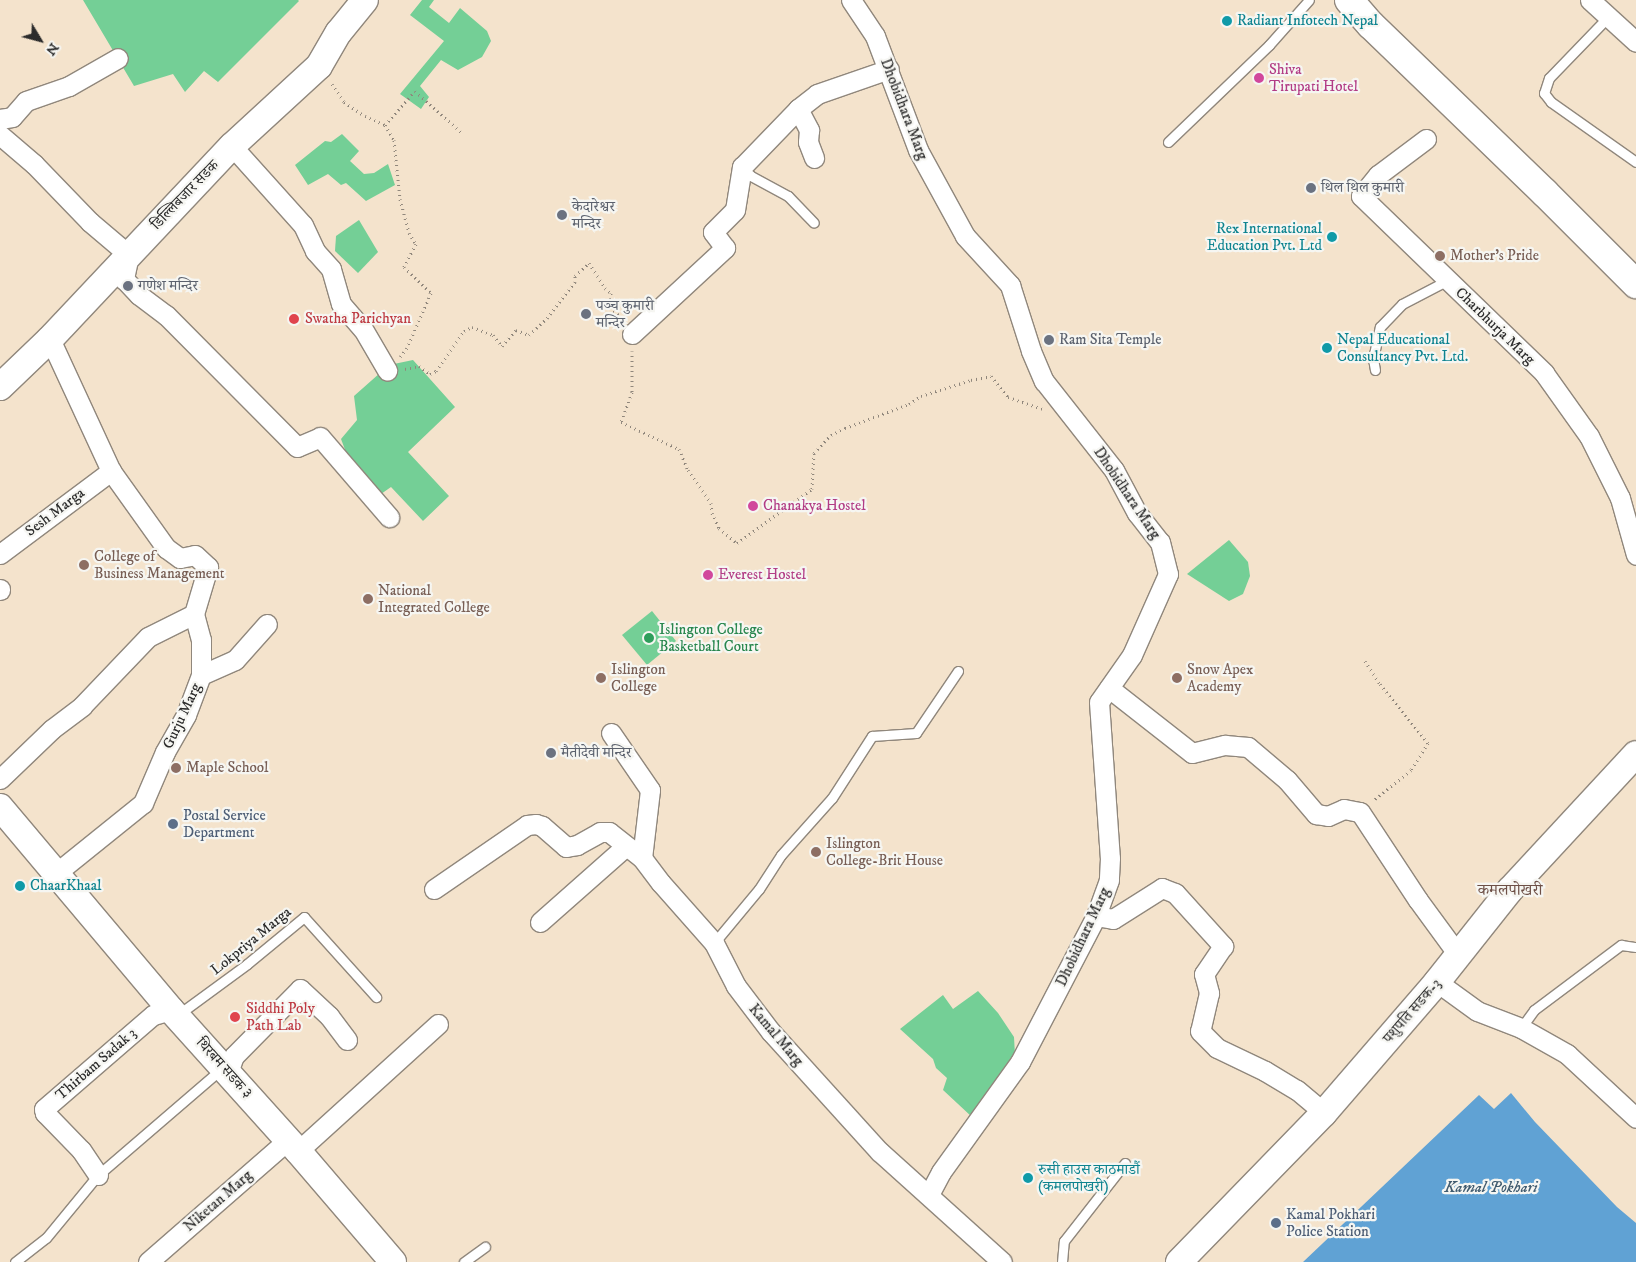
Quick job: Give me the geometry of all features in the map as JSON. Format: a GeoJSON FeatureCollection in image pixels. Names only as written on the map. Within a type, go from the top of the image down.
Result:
{"type":"FeatureCollection","features":[{"type":"Feature","properties":{"kind":"main road","name":"डिल्लिबजार सडक"},"geometry":{"type":"LineString","coordinates":[[0,387],[50,338],[232,146],[319,66],[339,32],[365,0]]}},
{"type":"Feature","properties":{"kind":"main road"},"geometry":{"type":"LineString","coordinates":[[1349,0],[1371,24],[1636,284]]}},
{"type":"Feature","properties":{"kind":"main road","name":"पशुपति सडक-3"},"geometry":{"type":"LineString","coordinates":[[1179,1262],[1324,1113],[1437,982],[1510,890],[1636,754]]}},
{"type":"Feature","properties":{"kind":"main road","name":"थिरबम सडक ३"},"geometry":{"type":"LineString","coordinates":[[0,808],[174,1013],[293,1146],[393,1262]]}},
{"type":"Feature","properties":{"kind":"street","name":"Dhobidhara Marg"},"geometry":{"type":"LineString","coordinates":[[851,0],[876,36],[918,150],[965,236],[1010,285],[1031,350],[1044,382],[1114,470],[1137,513],[1160,542],[1168,574],[1132,655],[1099,702],[1110,858],[1109,880],[1096,916],[1020,1062],[940,1172],[930,1195]]}},
{"type":"Feature","properties":{"kind":"street"},"geometry":{"type":"LineString","coordinates":[[1590,0],[1636,42]]}},
{"type":"Feature","properties":{"kind":"street"},"geometry":{"type":"LineString","coordinates":[[0,119],[12,117],[26,101],[69,86],[118,58]]}},
{"type":"Feature","properties":{"kind":"street"},"geometry":{"type":"LineString","coordinates":[[632,334],[725,248],[713,232],[735,210],[742,167],[798,109],[817,94],[889,69]]}},
{"type":"Feature","properties":{"kind":"street"},"geometry":{"type":"LineString","coordinates":[[798,109],[809,130],[808,142],[814,158]]}},
{"type":"Feature","properties":{"kind":"street"},"geometry":{"type":"LineString","coordinates":[[0,135],[34,164],[90,222],[129,255],[124,279],[139,295],[166,315],[297,447],[320,437],[389,517]]}},
{"type":"Feature","properties":{"kind":"street","name":"Charbhurja Marg"},"geometry":{"type":"LineString","coordinates":[[1426,139],[1378,175],[1361,196],[1544,373],[1590,436],[1620,498],[1636,555]]}},
{"type":"Feature","properties":{"kind":"street"},"geometry":{"type":"LineString","coordinates":[[232,146],[303,225],[315,251],[331,269],[341,304],[363,329],[387,370]]}},
{"type":"Feature","properties":{"kind":"street"},"geometry":{"type":"LineString","coordinates":[[0,779],[52,729],[82,706],[148,637],[194,614],[208,567],[195,555],[180,558],[166,548],[111,471],[50,338]]}},
{"type":"Feature","properties":{"kind":"street","name":"Sesh Marga"},"geometry":{"type":"LineString","coordinates":[[0,554],[111,471]]}},
{"type":"Feature","properties":{"kind":"street","name":"Gurju Marg"},"geometry":{"type":"LineString","coordinates":[[55,874],[143,803],[165,752],[186,715],[201,675],[201,640],[194,614]]}},
{"type":"Feature","properties":{"kind":"street"},"geometry":{"type":"LineString","coordinates":[[201,675],[235,660],[267,624]]}},
{"type":"Feature","properties":{"kind":"street"},"geometry":{"type":"LineString","coordinates":[[1109,688],[1192,753],[1225,745],[1248,747],[1287,780],[1316,814],[1328,816],[1344,809],[1360,812],[1418,900],[1458,956]]}},
{"type":"Feature","properties":{"kind":"street"},"geometry":{"type":"LineString","coordinates":[[611,733],[650,790],[642,858]]}},
{"type":"Feature","properties":{"kind":"street","name":"Kamal Marg"},"geometry":{"type":"LineString","coordinates":[[434,889],[527,825],[536,824],[542,826],[566,847],[577,845],[600,832],[609,832],[642,858],[660,883],[714,943],[736,986],[771,1032],[880,1152],[930,1195],[1002,1262]]}},
{"type":"Feature","properties":{"kind":"street"},"geometry":{"type":"LineString","coordinates":[[540,922],[626,846]]}},
{"type":"Feature","properties":{"kind":"street"},"geometry":{"type":"LineString","coordinates":[[1096,916],[1113,919],[1162,888],[1174,893],[1223,946],[1204,974],[1209,993],[1200,1031],[1217,1048],[1297,1090],[1324,1113]]}},
{"type":"Feature","properties":{"kind":"street"},"geometry":{"type":"LineString","coordinates":[[1437,982],[1477,1011],[1520,1028],[1568,1054],[1636,1118]]}},
{"type":"Feature","properties":{"kind":"street"},"geometry":{"type":"LineString","coordinates":[[226,1070],[234,1056],[300,989],[329,1016],[347,1040]]}},
{"type":"Feature","properties":{"kind":"street","name":"Thirbam Sadak 3"},"geometry":{"type":"LineString","coordinates":[[98,1175],[81,1150],[45,1113],[44,1109],[153,1015],[174,1013]]}},
{"type":"Feature","properties":{"kind":"street","name":"Niketan Marg"},"geometry":{"type":"LineString","coordinates":[[148,1262],[293,1146],[438,1024]]}},
{"type":"Feature","properties":{"kind":"lane"},"geometry":{"type":"LineString","coordinates":[[1168,142],[1269,45],[1309,0]]}},
{"type":"Feature","properties":{"kind":"lane"},"geometry":{"type":"LineString","coordinates":[[1608,17],[1549,78],[1544,93],[1551,102],[1636,162]]}},
{"type":"Feature","properties":{"kind":"lane"},"geometry":{"type":"LineString","coordinates":[[742,167],[751,176],[788,196],[814,222]]}},
{"type":"Feature","properties":{"kind":"lane"},"geometry":{"type":"LineString","coordinates":[[1375,370],[1373,359],[1380,327],[1402,304],[1448,280]]}},
{"type":"Feature","properties":{"kind":"lane"},"geometry":{"type":"LineString","coordinates":[[714,943],[759,889],[781,855],[832,798],[872,736],[916,734],[958,671]]}},
{"type":"Feature","properties":{"kind":"lane","name":"Lokpriya Marga"},"geometry":{"type":"LineString","coordinates":[[174,1013],[247,964],[304,916],[376,997]]}},
{"type":"Feature","properties":{"kind":"lane"},"geometry":{"type":"LineString","coordinates":[[1520,1028],[1534,1010],[1622,945],[1636,947]]}},
{"type":"Feature","properties":{"kind":"lane"},"geometry":{"type":"LineString","coordinates":[[15,1262],[46,1238],[98,1175],[226,1070]]}},
{"type":"Feature","properties":{"kind":"lane"},"geometry":{"type":"LineString","coordinates":[[1062,1262],[1064,1241],[1125,1163]]}},
{"type":"Feature","properties":{"kind":"lane"},"geometry":{"type":"LineString","coordinates":[[464,1262],[485,1247]]}},
{"type":"Feature","properties":{"kind":"path"},"geometry":{"type":"LineString","coordinates":[[319,66],[344,102],[365,116],[385,125],[394,140],[400,199],[409,233],[416,244],[404,267],[431,293],[407,348],[387,370]]}},
{"type":"Feature","properties":{"kind":"path"},"geometry":{"type":"LineString","coordinates":[[385,125],[414,91],[462,133]]}},
{"type":"Feature","properties":{"kind":"path"},"geometry":{"type":"LineString","coordinates":[[387,370],[401,370],[419,366],[430,374],[436,371],[464,331],[472,327],[493,335],[502,346],[516,330],[529,335],[547,318],[575,282],[575,276],[588,263],[605,288],[611,293],[610,307],[626,321],[632,334],[632,392],[621,422],[679,449],[688,470],[711,503],[712,513],[719,528],[737,543],[812,489],[814,453],[831,435],[845,428],[909,404],[921,396],[991,376],[1008,397],[1046,409]]}},
{"type":"Feature","properties":{"kind":"path"},"geometry":{"type":"LineString","coordinates":[[1360,812],[1411,770],[1428,743],[1380,684],[1365,661]]}},
{"type":"Feature","properties":{"kind":"green space"},"geometry":{"type":"Polygon","coordinates":[[[83,0],[299,1],[218,82],[204,71],[185,92],[173,74],[134,86],[83,0]]]}},
{"type":"Feature","properties":{"kind":"green space"},"geometry":{"type":"Polygon","coordinates":[[[422,0],[434,0],[429,7],[449,23],[460,8],[487,31],[491,41],[482,57],[458,70],[441,60],[420,86],[429,97],[421,109],[400,94],[444,41],[410,15],[422,0]]]}},
{"type":"Feature","properties":{"kind":"green space"},"geometry":{"type":"Polygon","coordinates":[[[342,134],[359,151],[350,161],[364,174],[374,173],[388,164],[395,185],[366,201],[346,183],[341,185],[328,174],[308,185],[295,165],[325,141],[331,142],[342,134]]]}},
{"type":"Feature","properties":{"kind":"green space"},"geometry":{"type":"Polygon","coordinates":[[[359,220],[378,252],[358,273],[335,251],[336,236],[359,220]]]}},
{"type":"Feature","properties":{"kind":"green space"},"geometry":{"type":"Polygon","coordinates":[[[413,360],[455,407],[408,452],[449,496],[423,521],[391,487],[381,494],[347,455],[341,439],[357,420],[354,396],[389,365],[413,360]]]}},
{"type":"Feature","properties":{"kind":"green space"},"geometry":{"type":"Polygon","coordinates":[[[1229,540],[1248,562],[1250,576],[1243,594],[1229,601],[1187,574],[1229,540]]]}},
{"type":"Feature","properties":{"kind":"green space","name":"Islington College Basketball Court"},"geometry":{"type":"Polygon","coordinates":[[[652,611],[676,641],[647,665],[622,635],[652,611]]]}},
{"type":"Feature","properties":{"kind":"green space"},"geometry":{"type":"Polygon","coordinates":[[[978,991],[998,1013],[1014,1037],[1015,1055],[972,1117],[943,1090],[947,1078],[936,1068],[933,1059],[900,1029],[943,995],[953,1009],[978,991]]]}},
{"type":"Feature","properties":{"kind":"water","name":"Kamal Pokhari"},"geometry":{"type":"Polygon","coordinates":[[[1511,1093],[1535,1122],[1617,1207],[1636,1223],[1636,1262],[1303,1262],[1479,1095],[1494,1109],[1511,1093]]]}},
{"type":"Feature","properties":{"kind":"place","name":"Radiant Infotech Nepal"},"geometry":{"type":"Point","coordinates":[1227,21]}},
{"type":"Feature","properties":{"kind":"place","name":"Shiva Tirupati Hotel"},"geometry":{"type":"Point","coordinates":[1259,78]}},
{"type":"Feature","properties":{"kind":"place","name":"थिल थिल कुमारी"},"geometry":{"type":"Point","coordinates":[1311,188]}},
{"type":"Feature","properties":{"kind":"place","name":"केदारेश्वर मन्दिर"},"geometry":{"type":"Point","coordinates":[562,215]}},
{"type":"Feature","properties":{"kind":"place","name":"Rex International Education Pvt. Ltd"},"geometry":{"type":"Point","coordinates":[1332,237]}},
{"type":"Feature","properties":{"kind":"place","name":"Mother's Pride"},"geometry":{"type":"Point","coordinates":[1440,256]}},
{"type":"Feature","properties":{"kind":"place","name":"गणेश मन्दिर"},"geometry":{"type":"Point","coordinates":[128,286]}},
{"type":"Feature","properties":{"kind":"place","name":"पञ्च कुमारी मन्दिर"},"geometry":{"type":"Point","coordinates":[586,314]}},
{"type":"Feature","properties":{"kind":"place","name":"Swatha Parichyan"},"geometry":{"type":"Point","coordinates":[294,319]}},
{"type":"Feature","properties":{"kind":"place","name":"Ram Sita Temple"},"geometry":{"type":"Point","coordinates":[1049,340]}},
{"type":"Feature","properties":{"kind":"place","name":"Nepal Educational Consultancy Pvt. Ltd."},"geometry":{"type":"Point","coordinates":[1327,348]}},
{"type":"Feature","properties":{"kind":"place","name":"Chanakya Hostel"},"geometry":{"type":"Point","coordinates":[753,506]}},
{"type":"Feature","properties":{"kind":"place","name":"College of Business Management"},"geometry":{"type":"Point","coordinates":[84,565]}},
{"type":"Feature","properties":{"kind":"place","name":"Everest Hostel"},"geometry":{"type":"Point","coordinates":[708,575]}},
{"type":"Feature","properties":{"kind":"place","name":"National Integrated College"},"geometry":{"type":"Point","coordinates":[368,599]}},
{"type":"Feature","properties":{"kind":"place","name":"Islington College Basketball Court"},"geometry":{"type":"Point","coordinates":[649,638]}},
{"type":"Feature","properties":{"kind":"place","name":"Islington College"},"geometry":{"type":"Point","coordinates":[601,678]}},
{"type":"Feature","properties":{"kind":"place","name":"Snow Apex Academy"},"geometry":{"type":"Point","coordinates":[1177,678]}},
{"type":"Feature","properties":{"kind":"place","name":"मैतीदेवी मन्दिर"},"geometry":{"type":"Point","coordinates":[551,753]}},
{"type":"Feature","properties":{"kind":"place","name":"Maple School"},"geometry":{"type":"Point","coordinates":[176,768]}},
{"type":"Feature","properties":{"kind":"place","name":"Postal Service Department"},"geometry":{"type":"Point","coordinates":[173,824]}},
{"type":"Feature","properties":{"kind":"place","name":"Islington College-Brit House"},"geometry":{"type":"Point","coordinates":[816,852]}},
{"type":"Feature","properties":{"kind":"place","name":"ChaarKhaal"},"geometry":{"type":"Point","coordinates":[20,886]}},
{"type":"Feature","properties":{"kind":"place","name":"Siddhi Poly Path Lab"},"geometry":{"type":"Point","coordinates":[235,1017]}},
{"type":"Feature","properties":{"kind":"place","name":"रुसी हाउस काठमाडौं (कमलपोखरी)"},"geometry":{"type":"Point","coordinates":[1028,1178]}},
{"type":"Feature","properties":{"kind":"place","name":"Kamal Pokhari Police Station"},"geometry":{"type":"Point","coordinates":[1276,1223]}},
{"type":"Feature","properties":{"kind":"district","name":"कमलपोखरी"},"geometry":{"type":"Point","coordinates":[1510,890]}}]}
